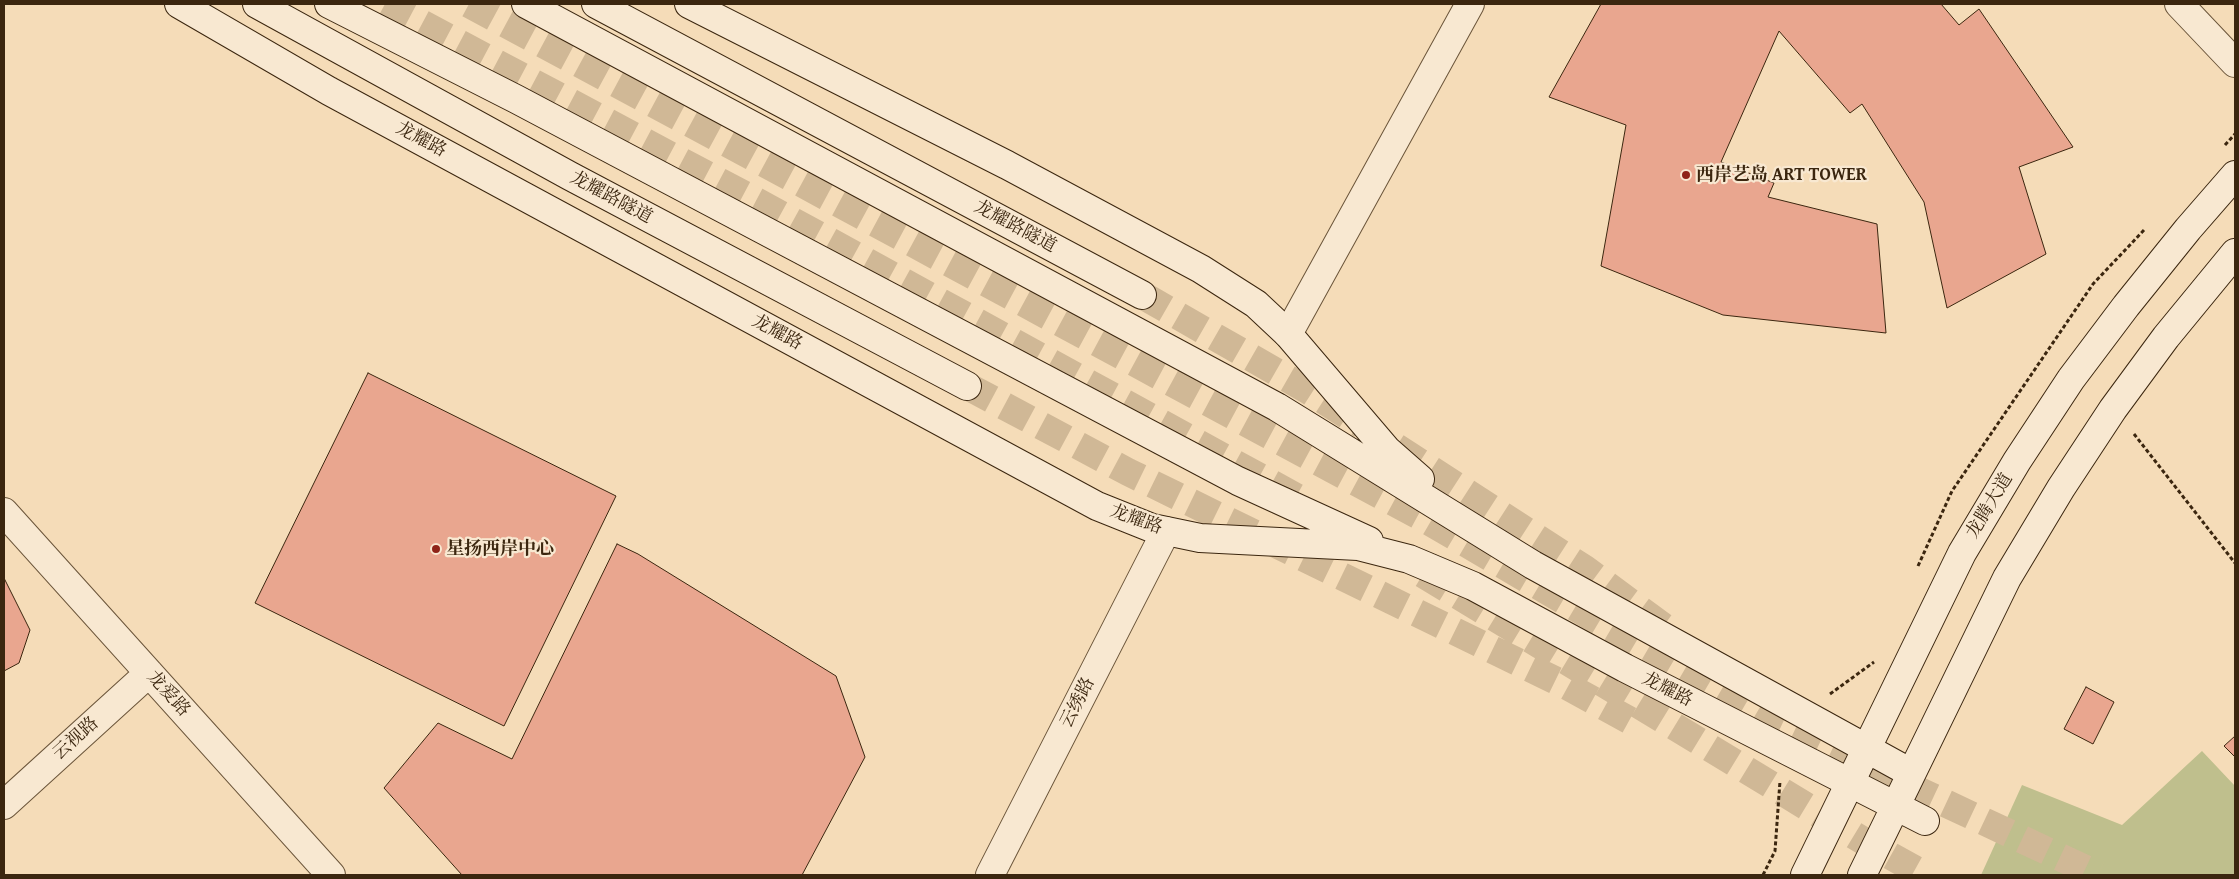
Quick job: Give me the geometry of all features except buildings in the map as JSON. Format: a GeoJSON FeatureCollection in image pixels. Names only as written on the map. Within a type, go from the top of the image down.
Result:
{"type":"FeatureCollection","features":[{"type":"Feature","properties":{"kind":"main road","name":"龙耀路"},"geometry":{"type":"LineString","coordinates":[[179,4],[329,91],[1097,506],[1152,528],[1200,538],[1245,542],[1358,546],[1409,559]]}},
{"type":"Feature","properties":{"kind":"main road","name":"龙耀路隧道"},"geometry":{"type":"LineString","coordinates":[[257,4],[570,176],[967,386]]}},
{"type":"Feature","properties":{"kind":"main road","name":"龙耀路"},"geometry":{"type":"LineString","coordinates":[[329,4],[516,99],[1238,481],[1473,586],[1643,677],[1925,821]]}},
{"type":"Feature","properties":{"kind":"main road"},"geometry":{"type":"LineString","coordinates":[[526,4],[1277,406],[1533,565],[1911,773]]}},
{"type":"Feature","properties":{"kind":"main road","name":"龙耀路隧道"},"geometry":{"type":"LineString","coordinates":[[596,4],[1142,295]]}},
{"type":"Feature","properties":{"kind":"main road"},"geometry":{"type":"LineString","coordinates":[[689,4],[1008,165],[1201,269],[1256,304],[1288,334],[1387,450],[1441,496],[1533,565]]}},
{"type":"Feature","properties":{"kind":"main road"},"geometry":{"type":"LineString","coordinates":[[1288,334],[1470,4]]}},
{"type":"Feature","properties":{"kind":"main road"},"geometry":{"type":"LineString","coordinates":[[2179,4],[2235,64]]}},
{"type":"Feature","properties":{"kind":"main road","name":"龙腾大道"},"geometry":{"type":"LineString","coordinates":[[1805,875],[1962,553],[2017,460],[2072,379],[2126,306],[2188,229],[2235,175]]}},
{"type":"Feature","properties":{"kind":"main road"},"geometry":{"type":"LineString","coordinates":[[1862,875],[2007,578],[2061,488],[2113,409],[2166,337],[2235,253]]}},
{"type":"Feature","properties":{"kind":"main road","name":"龙爱路"},"geometry":{"type":"LineString","coordinates":[[4,512],[331,875]]}},
{"type":"Feature","properties":{"kind":"main road","name":"云绣路"},"geometry":{"type":"LineString","coordinates":[[990,875],[1166,531]]}},
{"type":"Feature","properties":{"kind":"main road","name":"云视路"},"geometry":{"type":"LineString","coordinates":[[4,805],[148,672]]}},
{"type":"Feature","properties":{"kind":"path"},"geometry":{"type":"LineString","coordinates":[[2113,409],[2235,563]]}},
{"type":"Feature","properties":{"kind":"path"},"geometry":{"type":"LineString","coordinates":[[2129,443],[2140,427]]}},
{"type":"Feature","properties":{"kind":"green space"},"geometry":{"type":"Polygon","coordinates":[[[2202,751],[2235,786],[2235,875],[1981,875],[2022,785],[2122,825],[2202,751]]]}},
{"type":"Feature","properties":{"kind":"tunnel"},"geometry":{"type":"LineString","coordinates":[[385,4],[756,201],[1296,497]]}},
{"type":"Feature","properties":{"kind":"tunnel"},"geometry":{"type":"LineString","coordinates":[[469,4],[1425,519],[1760,716],[2098,875]]}},
{"type":"Feature","properties":{"kind":"tunnel"},"geometry":{"type":"LineString","coordinates":[[1142,295],[1306,389],[1362,425]]}},
{"type":"Feature","properties":{"kind":"tunnel"},"geometry":{"type":"LineString","coordinates":[[967,386],[1128,472],[1567,686],[1640,726]]}},
{"type":"Feature","properties":{"kind":"tunnel"},"geometry":{"type":"LineString","coordinates":[[1396,447],[1585,569],[1665,628]]}},
{"type":"Feature","properties":{"kind":"tunnel"},"geometry":{"type":"LineString","coordinates":[[1423,574],[1862,840],[1925,875]]}},
{"type":"Feature","properties":{"kind":"place","name":"西岸艺岛 ART TOWER"},"geometry":{"type":"Point","coordinates":[1686,175]}},
{"type":"Feature","properties":{"kind":"place","name":"星扬西岸中心"},"geometry":{"type":"Point","coordinates":[436,549]}}]}
